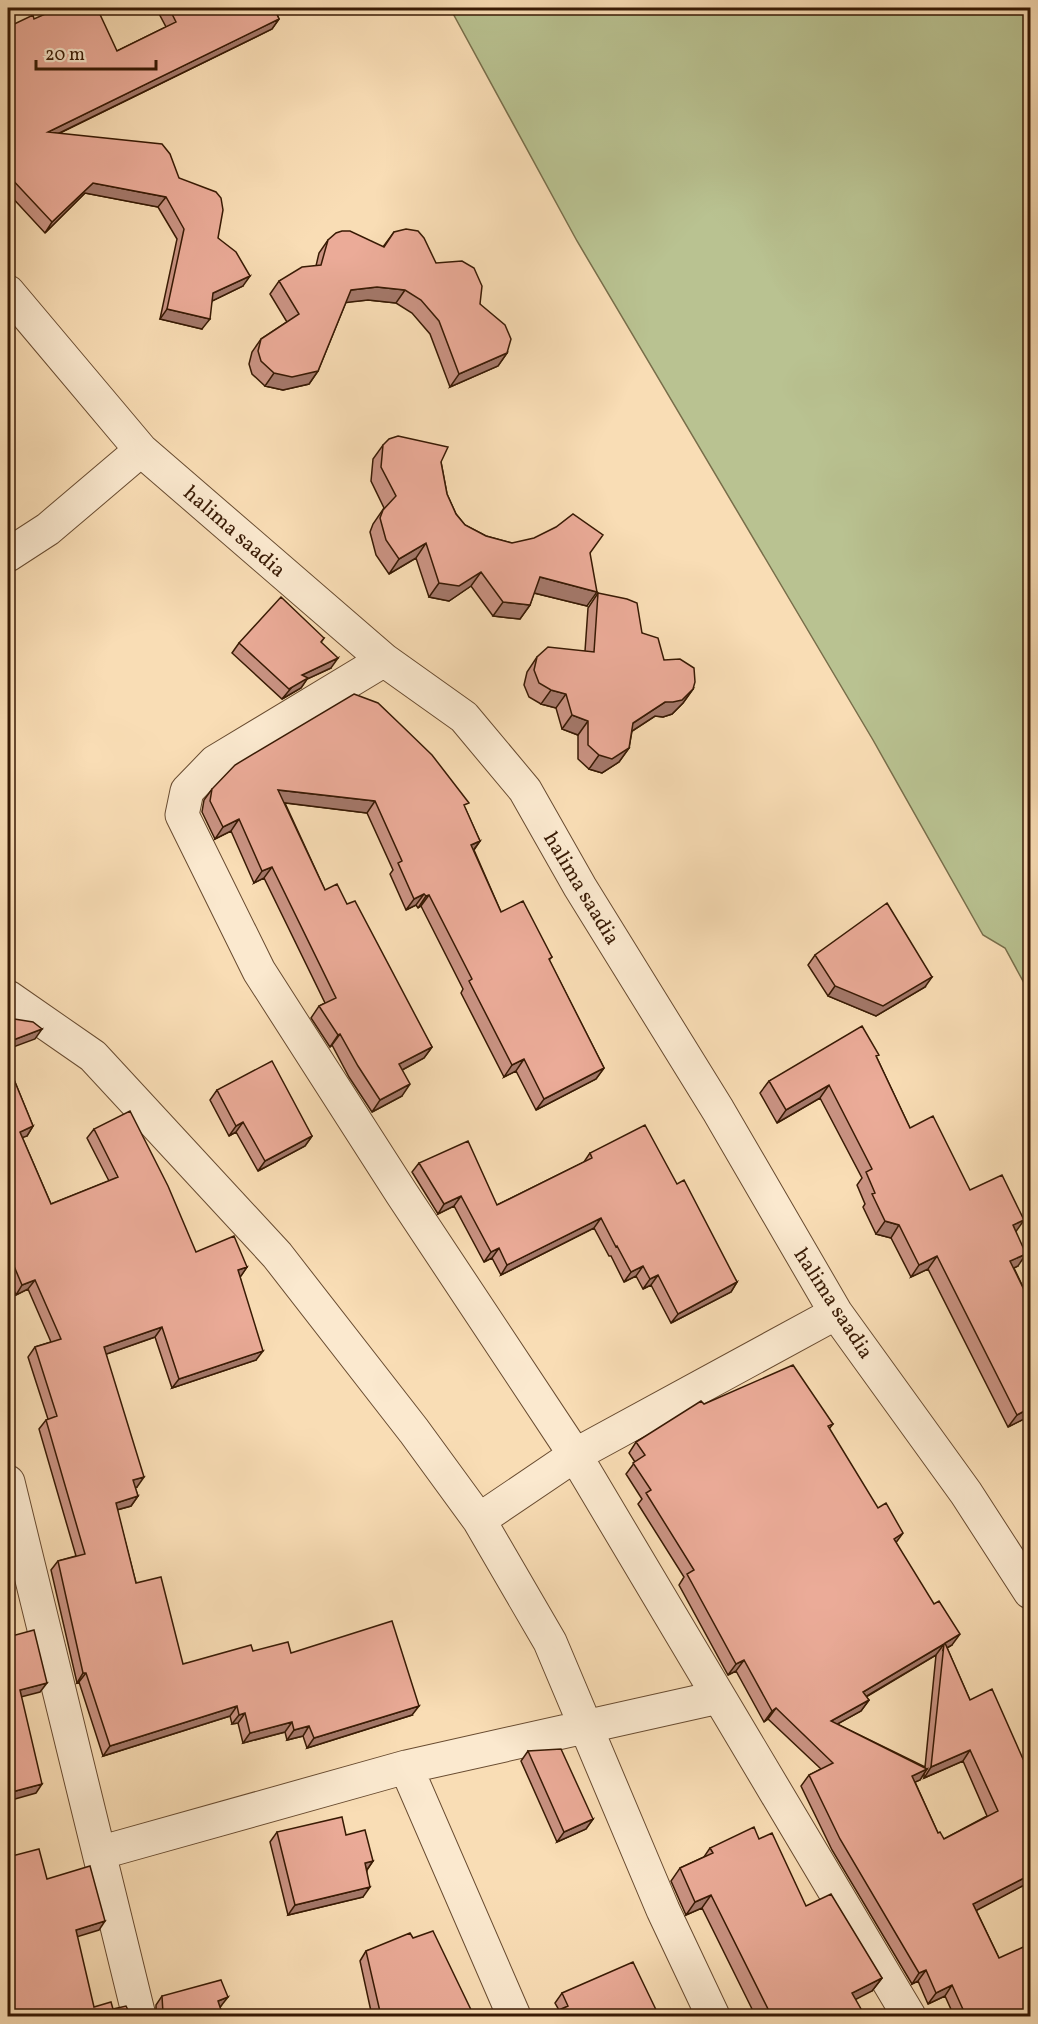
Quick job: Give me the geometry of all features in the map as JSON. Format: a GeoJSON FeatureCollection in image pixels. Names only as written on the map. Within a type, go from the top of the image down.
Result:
{"type":"FeatureCollection","features":[{"type":"Feature","properties":{"kind":"street","name":"halima saadia"},"geometry":{"type":"LineString","coordinates":[[8,292],[141,450],[384,660],[464,717],[525,790],[580,887],[718,1110],[836,1313],[966,1493],[1030,1592]]}},
{"type":"Feature","properties":{"kind":"street"},"geometry":{"type":"LineString","coordinates":[[8,555],[48,529],[141,450]]}},
{"type":"Feature","properties":{"kind":"street"},"geometry":{"type":"LineString","coordinates":[[384,660],[215,762],[187,791],[183,815],[258,971],[575,1455],[909,2016]]}},
{"type":"Feature","properties":{"kind":"street"},"geometry":{"type":"LineString","coordinates":[[8,997],[93,1056],[277,1255],[414,1431],[479,1520],[550,1642],[663,1910],[713,2016]]}},
{"type":"Feature","properties":{"kind":"street"},"geometry":{"type":"LineString","coordinates":[[479,1520],[575,1455],[836,1313]]}},
{"type":"Feature","properties":{"kind":"street"},"geometry":{"type":"LineString","coordinates":[[8,1482],[139,2016]]}},
{"type":"Feature","properties":{"kind":"street"},"geometry":{"type":"LineString","coordinates":[[99,1853],[406,1767],[719,1697]]}},
{"type":"Feature","properties":{"kind":"street"},"geometry":{"type":"LineString","coordinates":[[406,1767],[514,2016]]}},
{"type":"Feature","properties":{"kind":"green space"},"geometry":{"type":"Polygon","coordinates":[[[450,8],[1030,8],[1030,994],[1005,948],[983,935],[873,740],[577,241],[450,8]]]}},
{"type":"Feature","properties":{"kind":"building"},"geometry":{"type":"Polygon","coordinates":[[[59,8],[97,8],[117,51],[176,22],[169,8],[274,8],[279,19],[48,132],[162,144],[170,154],[179,178],[216,192],[221,198],[223,210],[218,238],[236,252],[250,276],[213,293],[210,319],[167,309],[184,229],[166,197],[93,183],[52,222],[8,175],[8,27],[33,15],[34,19],[59,8]]]}},
{"type":"Feature","properties":{"kind":"building"},"geometry":{"type":"Polygon","coordinates":[[[406,229],[418,231],[436,263],[462,261],[474,268],[482,286],[480,304],[505,325],[511,339],[507,353],[459,374],[439,321],[421,300],[405,290],[377,287],[351,290],[318,371],[292,377],[274,373],[261,361],[258,351],[261,339],[299,314],[279,281],[302,267],[321,265],[328,240],[336,233],[350,231],[384,247],[394,232],[406,229]]]}},
{"type":"Feature","properties":{"kind":"building"},"geometry":{"type":"Polygon","coordinates":[[[398,436],[448,447],[441,462],[447,494],[456,514],[465,525],[486,536],[512,543],[534,538],[556,527],[573,514],[603,535],[590,553],[597,592],[540,577],[530,605],[503,602],[481,572],[459,586],[439,583],[426,543],[399,559],[386,540],[380,518],[383,510],[396,496],[381,467],[383,445],[389,439],[398,436]]]}},
{"type":"Feature","properties":{"kind":"building"},"geometry":{"type":"Polygon","coordinates":[[[598,593],[637,603],[642,633],[658,638],[664,660],[680,659],[694,668],[693,689],[682,700],[665,702],[633,723],[629,748],[612,759],[599,755],[588,745],[588,721],[572,715],[566,694],[551,690],[539,683],[534,670],[537,657],[548,647],[594,652],[598,593]]]}},
{"type":"Feature","properties":{"kind":"building"},"geometry":{"type":"Polygon","coordinates":[[[281,597],[324,638],[321,642],[338,658],[302,675],[308,678],[289,689],[239,643],[281,597]]]}},
{"type":"Feature","properties":{"kind":"building"},"geometry":{"type":"Polygon","coordinates":[[[354,694],[378,703],[432,755],[469,803],[464,805],[480,841],[471,845],[501,912],[523,901],[552,957],[549,959],[604,1068],[544,1099],[524,1059],[512,1065],[429,895],[424,894],[414,899],[398,863],[402,861],[375,801],[278,790],[325,890],[337,884],[347,904],[355,901],[432,1047],[399,1064],[410,1084],[380,1100],[340,1034],[338,1035],[319,1006],[336,998],[272,867],[262,871],[239,819],[223,827],[210,801],[212,789],[235,765],[354,694]]]}},
{"type":"Feature","properties":{"kind":"building"},"geometry":{"type":"Polygon","coordinates":[[[887,903],[932,977],[883,1006],[835,986],[815,955],[887,903]]]}},
{"type":"Feature","properties":{"kind":"building"},"geometry":{"type":"Polygon","coordinates":[[[8,1018],[33,1022],[42,1029],[8,1042],[8,1018]]]}},
{"type":"Feature","properties":{"kind":"building"},"geometry":{"type":"Polygon","coordinates":[[[862,1026],[879,1055],[876,1056],[910,1128],[933,1116],[970,1190],[1002,1175],[1024,1220],[1013,1225],[1026,1254],[1010,1261],[1030,1302],[1030,1408],[1017,1415],[937,1256],[919,1265],[899,1225],[885,1221],[872,1194],[875,1193],[866,1172],[872,1169],[829,1085],[786,1110],[769,1081],[862,1026]]]}},
{"type":"Feature","properties":{"kind":"building"},"geometry":{"type":"Polygon","coordinates":[[[272,1061],[312,1136],[265,1161],[243,1122],[236,1126],[217,1090],[272,1061]]]}},
{"type":"Feature","properties":{"kind":"building"},"geometry":{"type":"Polygon","coordinates":[[[8,1065],[33,1126],[20,1132],[51,1204],[118,1177],[94,1129],[130,1111],[168,1186],[196,1252],[234,1236],[247,1267],[238,1270],[263,1351],[179,1379],[162,1327],[104,1347],[144,1477],[133,1480],[138,1496],[116,1503],[136,1583],[161,1577],[183,1664],[251,1645],[253,1651],[288,1642],[291,1653],[392,1621],[419,1706],[314,1738],[309,1726],[294,1730],[292,1722],[250,1733],[245,1713],[239,1715],[237,1706],[110,1746],[86,1673],[83,1673],[58,1561],[85,1554],[46,1420],[57,1416],[35,1347],[61,1339],[35,1280],[22,1285],[8,1252],[8,1065]]]}},
{"type":"Feature","properties":{"kind":"building"},"geometry":{"type":"Polygon","coordinates":[[[645,1125],[677,1184],[684,1180],[737,1282],[678,1314],[658,1275],[650,1279],[643,1266],[631,1272],[601,1218],[507,1265],[499,1248],[491,1252],[461,1196],[444,1204],[419,1163],[468,1141],[497,1205],[592,1158],[590,1153],[645,1125]]]}},
{"type":"Feature","properties":{"kind":"building"},"geometry":{"type":"Polygon","coordinates":[[[793,1365],[833,1424],[828,1426],[878,1508],[886,1503],[903,1533],[894,1539],[934,1604],[939,1601],[960,1634],[945,1643],[970,1700],[992,1689],[1023,1759],[1030,1755],[1030,1875],[973,1904],[999,1958],[1030,1944],[1030,2016],[966,2016],[952,1985],[936,1993],[926,1970],[919,1973],[840,1839],[809,1775],[833,1763],[776,1708],[772,1711],[744,1660],[736,1664],[687,1574],[694,1570],[646,1493],[651,1490],[633,1463],[645,1455],[636,1442],[701,1401],[704,1404],[793,1365]],[[944,1644],[863,1692],[869,1700],[831,1721],[927,1769],[912,1776],[938,1833],[940,1832],[944,1839],[998,1811],[970,1750],[931,1767],[944,1644]]]}},
{"type":"Feature","properties":{"kind":"building"},"geometry":{"type":"Polygon","coordinates":[[[34,1630],[47,1683],[20,1690],[42,1784],[8,1793],[8,1637],[34,1630]]]}},
{"type":"Feature","properties":{"kind":"building"},"geometry":{"type":"Polygon","coordinates":[[[561,1749],[593,1819],[564,1832],[528,1751],[561,1749]]]}},
{"type":"Feature","properties":{"kind":"building"},"geometry":{"type":"Polygon","coordinates":[[[342,1817],[346,1835],[365,1830],[373,1861],[365,1863],[370,1887],[295,1905],[277,1832],[342,1817]]]}},
{"type":"Feature","properties":{"kind":"building"},"geometry":{"type":"Polygon","coordinates":[[[754,1827],[759,1839],[772,1833],[806,1906],[831,1894],[882,1978],[852,1993],[865,2016],[753,2016],[768,2009],[711,1895],[695,1902],[680,1868],[713,1853],[710,1848],[754,1827]]]}},
{"type":"Feature","properties":{"kind":"building"},"geometry":{"type":"Polygon","coordinates":[[[39,1849],[47,1879],[90,1866],[105,1921],[76,1930],[94,2007],[111,2002],[113,2009],[126,2006],[131,2016],[8,2016],[8,1857],[39,1849]]]}},
{"type":"Feature","properties":{"kind":"building"},"geometry":{"type":"Polygon","coordinates":[[[433,1931],[474,2016],[381,2016],[366,1951],[410,1933],[413,1938],[433,1931]]]}},
{"type":"Feature","properties":{"kind":"building"},"geometry":{"type":"Polygon","coordinates":[[[633,1962],[659,2016],[545,2016],[568,2006],[562,1993],[633,1962]]]}},
{"type":"Feature","properties":{"kind":"building"},"geometry":{"type":"Polygon","coordinates":[[[221,1980],[228,1997],[218,2001],[223,2016],[161,2016],[163,2013],[162,1996],[221,1980]]]}}]}
